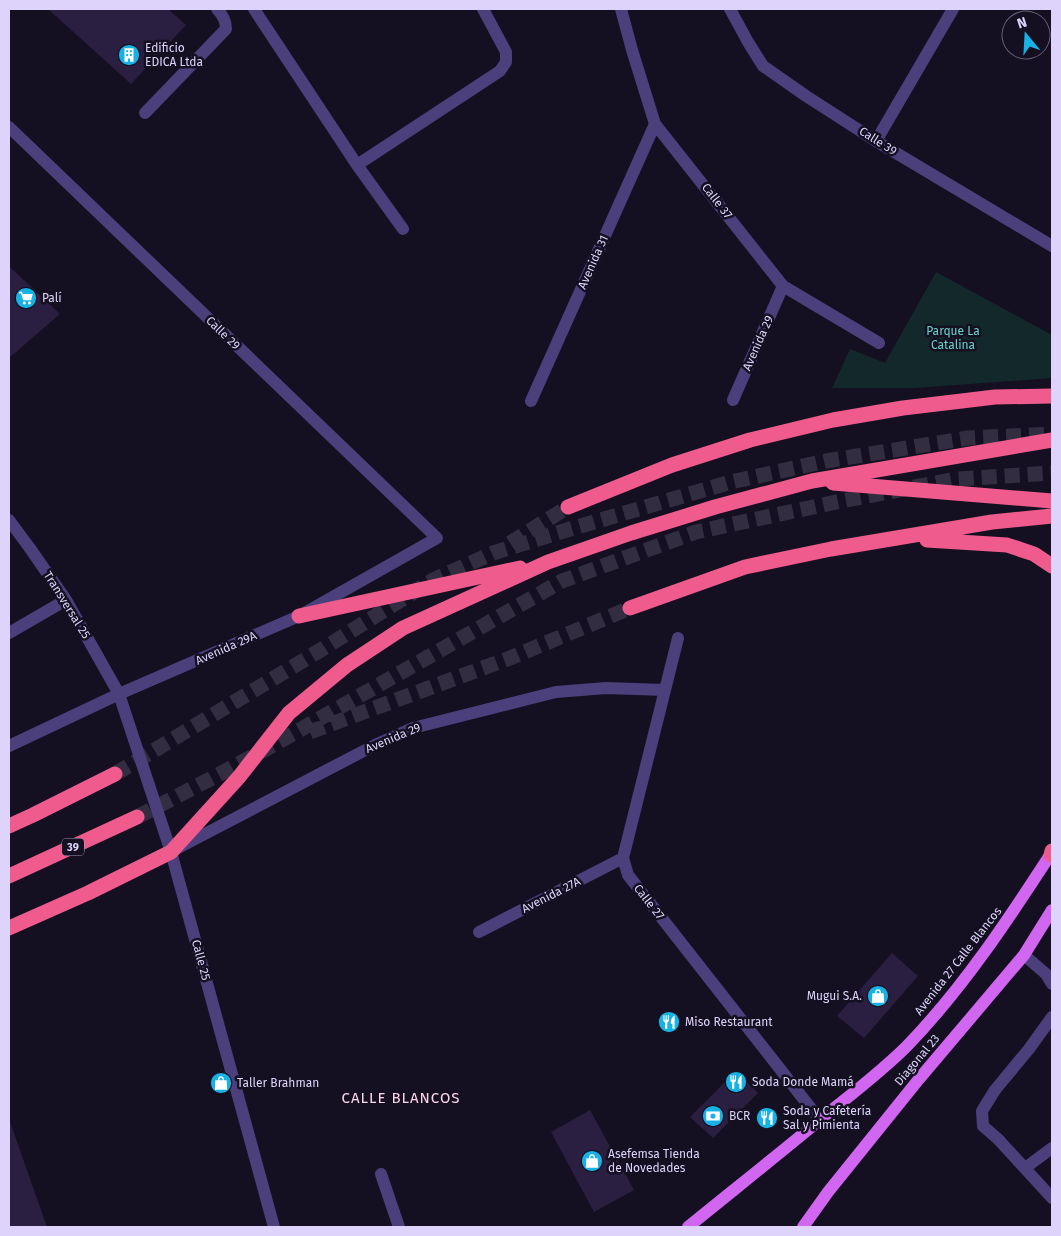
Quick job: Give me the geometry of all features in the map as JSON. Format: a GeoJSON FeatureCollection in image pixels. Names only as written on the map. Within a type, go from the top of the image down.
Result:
{"type":"FeatureCollection","features":[{"type":"Feature","properties":{"kind":"highway"},"geometry":{"type":"LineString","coordinates":[[568,507],[672,465],[750,440],[833,420],[903,408],[995,397],[1052,396]]}},
{"type":"Feature","properties":{"kind":"highway"},"geometry":{"type":"LineString","coordinates":[[9,928],[88,893],[171,852],[239,777],[289,713],[347,665],[403,628],[548,562],[715,507],[812,481],[1052,440]]}},
{"type":"Feature","properties":{"kind":"highway"},"geometry":{"type":"LineString","coordinates":[[812,481],[1052,501]]}},
{"type":"Feature","properties":{"kind":"highway"},"geometry":{"type":"LineString","coordinates":[[630,608],[745,566],[831,549],[992,522],[1052,516]]}},
{"type":"Feature","properties":{"kind":"highway"},"geometry":{"type":"LineString","coordinates":[[903,538],[1007,545],[1034,554],[1052,566]]}},
{"type":"Feature","properties":{"kind":"highway"},"geometry":{"type":"LineString","coordinates":[[299,616],[548,562]]}},
{"type":"Feature","properties":{"kind":"highway"},"geometry":{"type":"LineString","coordinates":[[9,826],[115,774]]}},
{"type":"Feature","properties":{"kind":"highway","name":"39"},"geometry":{"type":"LineString","coordinates":[[9,876],[137,817]]}},
{"type":"Feature","properties":{"kind":"main road","name":"Avenida 27 Calle Blancos"},"geometry":{"type":"LineString","coordinates":[[688,1227],[864,1084],[906,1047],[943,1006],[968,974],[1018,905],[1052,853]]}},
{"type":"Feature","properties":{"kind":"main road","name":"Diagonal 23"},"geometry":{"type":"LineString","coordinates":[[803,1227],[828,1192],[919,1079],[1024,954],[1052,910]]}},
{"type":"Feature","properties":{"kind":"street"},"geometry":{"type":"LineString","coordinates":[[145,113],[226,29],[226,22],[217,9]]}},
{"type":"Feature","properties":{"kind":"street"},"geometry":{"type":"LineString","coordinates":[[254,9],[357,165],[403,229]]}},
{"type":"Feature","properties":{"kind":"street"},"geometry":{"type":"LineString","coordinates":[[357,165],[500,71],[506,62],[506,52],[483,9]]}},
{"type":"Feature","properties":{"kind":"street","name":"Calle 37"},"geometry":{"type":"LineString","coordinates":[[621,9],[655,124],[783,286],[879,343]]}},
{"type":"Feature","properties":{"kind":"street"},"geometry":{"type":"LineString","coordinates":[[876,140],[953,9]]}},
{"type":"Feature","properties":{"kind":"street","name":"Calle 39"},"geometry":{"type":"LineString","coordinates":[[731,10],[763,66],[806,96],[876,140],[1052,246]]}},
{"type":"Feature","properties":{"kind":"street","name":"Avenida 31"},"geometry":{"type":"LineString","coordinates":[[531,401],[655,124]]}},
{"type":"Feature","properties":{"kind":"street","name":"Calle 29"},"geometry":{"type":"LineString","coordinates":[[9,127],[437,538]]}},
{"type":"Feature","properties":{"kind":"street","name":"Avenida 29"},"geometry":{"type":"LineString","coordinates":[[733,400],[783,286]]}},
{"type":"Feature","properties":{"kind":"street","name":"Transversal 25"},"geometry":{"type":"LineString","coordinates":[[9,520],[66,600],[119,694]]}},
{"type":"Feature","properties":{"kind":"street","name":"Avenida 29A"},"geometry":{"type":"LineString","coordinates":[[9,746],[119,694],[299,616],[437,538]]}},
{"type":"Feature","properties":{"kind":"street"},"geometry":{"type":"LineString","coordinates":[[9,633],[66,600]]}},
{"type":"Feature","properties":{"kind":"street"},"geometry":{"type":"LineString","coordinates":[[623,858],[678,638]]}},
{"type":"Feature","properties":{"kind":"street","name":"Avenida 29"},"geometry":{"type":"LineString","coordinates":[[171,852],[375,745],[413,728],[556,692],[606,688],[666,690]]}},
{"type":"Feature","properties":{"kind":"street","name":"Calle 25"},"geometry":{"type":"LineString","coordinates":[[119,694],[171,852],[274,1227]]}},
{"type":"Feature","properties":{"kind":"street","name":"Avenida 27A"},"geometry":{"type":"LineString","coordinates":[[479,932],[623,858]]}},
{"type":"Feature","properties":{"kind":"street","name":"Calle 27"},"geometry":{"type":"LineString","coordinates":[[623,858],[628,875],[820,1120]]}},
{"type":"Feature","properties":{"kind":"street"},"geometry":{"type":"LineString","coordinates":[[1024,954],[1046,974],[1052,984]]}},
{"type":"Feature","properties":{"kind":"street"},"geometry":{"type":"LineString","coordinates":[[1052,1018],[995,1090],[982,1111],[983,1126],[998,1139],[1052,1198]]}},
{"type":"Feature","properties":{"kind":"street"},"geometry":{"type":"LineString","coordinates":[[1025,1168],[1052,1148]]}},
{"type":"Feature","properties":{"kind":"street"},"geometry":{"type":"LineString","coordinates":[[381,1174],[399,1227]]}},
{"type":"Feature","properties":{"kind":"green space","name":"Parque La Catalina"},"geometry":{"type":"Polygon","coordinates":[[[936,272],[1052,335],[1052,378],[915,388],[832,388],[850,349],[885,363],[936,272]]]}},
{"type":"Feature","properties":{"kind":"building","name":"Edificio EDICA Ltda"},"geometry":{"type":"Polygon","coordinates":[[[48,9],[168,9],[186,25],[131,84],[48,9]]]}},
{"type":"Feature","properties":{"kind":"building","name":"Palí"},"geometry":{"type":"Polygon","coordinates":[[[9,266],[60,314],[9,358],[9,266]]]}},
{"type":"Feature","properties":{"kind":"building","name":"Mugui S.A."},"geometry":{"type":"Polygon","coordinates":[[[892,953],[918,976],[864,1038],[837,1016],[892,953]]]}},
{"type":"Feature","properties":{"kind":"building"},"geometry":{"type":"Polygon","coordinates":[[[736,1071],[758,1093],[713,1138],[690,1117],[736,1071]]]}},
{"type":"Feature","properties":{"kind":"building","name":"Asefemsa Tienda de Novedades"},"geometry":{"type":"Polygon","coordinates":[[[590,1110],[634,1190],[594,1212],[551,1132],[590,1110]]]}},
{"type":"Feature","properties":{"kind":"building"},"geometry":{"type":"Polygon","coordinates":[[[9,1119],[47,1227],[9,1227],[9,1119]]]}},
{"type":"Feature","properties":{"kind":"tunnel"},"geometry":{"type":"LineString","coordinates":[[115,774],[433,580],[493,553],[731,482],[826,461],[968,438],[1052,434]]}},
{"type":"Feature","properties":{"kind":"tunnel"},"geometry":{"type":"LineString","coordinates":[[137,817],[266,749],[562,581],[696,532],[841,501],[957,479],[1052,473]]}},
{"type":"Feature","properties":{"kind":"tunnel"},"geometry":{"type":"LineString","coordinates":[[510,543],[568,507]]}},
{"type":"Feature","properties":{"kind":"tunnel"},"geometry":{"type":"LineString","coordinates":[[310,732],[510,658],[630,608]]}},
{"type":"Feature","properties":{"kind":"place","name":"Edificio EDICA Ltda"},"geometry":{"type":"Point","coordinates":[129,55]}},
{"type":"Feature","properties":{"kind":"place","name":"Palí"},"geometry":{"type":"Point","coordinates":[26,298]}},
{"type":"Feature","properties":{"kind":"place","name":"Mugui S.A."},"geometry":{"type":"Point","coordinates":[878,996]}},
{"type":"Feature","properties":{"kind":"place","name":"Miso Restaurant"},"geometry":{"type":"Point","coordinates":[669,1022]}},
{"type":"Feature","properties":{"kind":"place","name":"Soda Donde Mamá"},"geometry":{"type":"Point","coordinates":[736,1082]}},
{"type":"Feature","properties":{"kind":"place","name":"Taller Brahman"},"geometry":{"type":"Point","coordinates":[221,1083]}},
{"type":"Feature","properties":{"kind":"place","name":"BCR"},"geometry":{"type":"Point","coordinates":[713,1116]}},
{"type":"Feature","properties":{"kind":"place","name":"Soda y Cafetería Sal y Pimienta"},"geometry":{"type":"Point","coordinates":[767,1118]}},
{"type":"Feature","properties":{"kind":"place","name":"Asefemsa Tienda de Novedades"},"geometry":{"type":"Point","coordinates":[592,1161]}},
{"type":"Feature","properties":{"kind":"district","name":"CALLE BLANCOS"},"geometry":{"type":"Point","coordinates":[401,1098]}}]}
